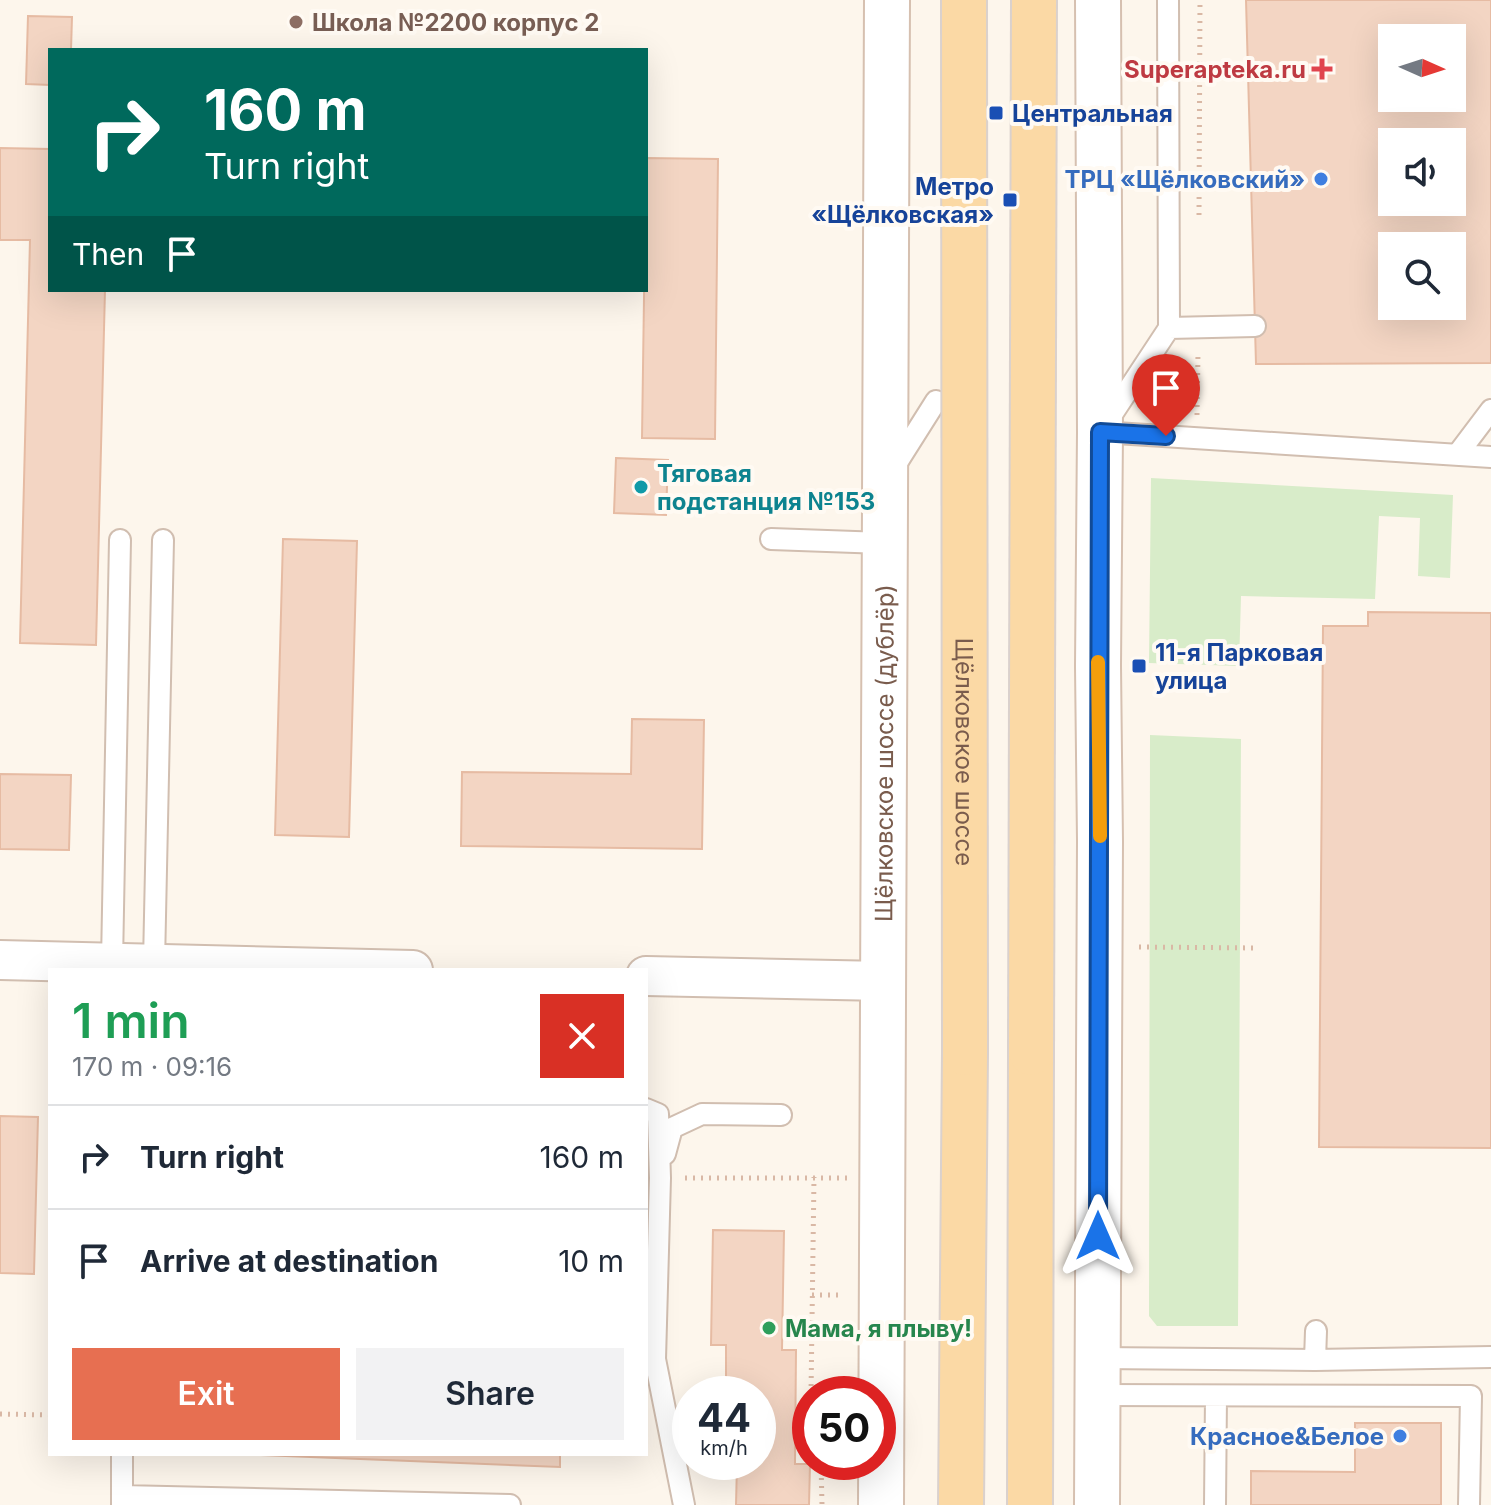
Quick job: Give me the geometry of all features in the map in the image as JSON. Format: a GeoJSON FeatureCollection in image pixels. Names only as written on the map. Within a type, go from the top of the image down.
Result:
{"type":"FeatureCollection","features":[{"type":"Feature","properties":{"kind":"main road","name":"Щёлковское шоссе (дублёр)"},"geometry":{"type":"LineString","coordinates":[[881,1505],[883,543],[888,387],[887,0]]}},
{"type":"Feature","properties":{"kind":"main road","name":"Щёлковское шоссе"},"geometry":{"type":"LineString","coordinates":[[961,1505],[965,1053],[964,0]]}},
{"type":"Feature","properties":{"kind":"main road"},"geometry":{"type":"LineString","coordinates":[[1030,1505],[1034,0]]}},
{"type":"Feature","properties":{"kind":"main road"},"geometry":{"type":"LineString","coordinates":[[1097,1505],[1098,0]]}},
{"type":"Feature","properties":{"kind":"street"},"geometry":{"type":"LineString","coordinates":[[0,960],[320,968]]}},
{"type":"Feature","properties":{"kind":"street"},"geometry":{"type":"LineString","coordinates":[[648,976],[884,981]]}},
{"type":"Feature","properties":{"kind":"lane"},"geometry":{"type":"LineString","coordinates":[[1168,0],[1169,328],[1100,432],[1491,457]]}},
{"type":"Feature","properties":{"kind":"lane"},"geometry":{"type":"LineString","coordinates":[[1169,328],[1255,326]]}},
{"type":"Feature","properties":{"kind":"lane"},"geometry":{"type":"LineString","coordinates":[[884,483],[936,401]]}},
{"type":"Feature","properties":{"kind":"lane"},"geometry":{"type":"LineString","coordinates":[[1457,455],[1491,410]]}},
{"type":"Feature","properties":{"kind":"lane"},"geometry":{"type":"LineString","coordinates":[[771,539],[883,543]]}},
{"type":"Feature","properties":{"kind":"lane"},"geometry":{"type":"LineString","coordinates":[[120,540],[134,964]]}},
{"type":"Feature","properties":{"kind":"lane"},"geometry":{"type":"LineString","coordinates":[[134,964],[163,540]]}},
{"type":"Feature","properties":{"kind":"lane"},"geometry":{"type":"LineString","coordinates":[[648,1110],[658,1114],[660,1178],[655,1359],[684,1505]]}},
{"type":"Feature","properties":{"kind":"lane"},"geometry":{"type":"LineString","coordinates":[[660,1178],[672,1128],[702,1114],[781,1115]]}},
{"type":"Feature","properties":{"kind":"lane"},"geometry":{"type":"LineString","coordinates":[[1315,1360],[1316,1331]]}},
{"type":"Feature","properties":{"kind":"lane"},"geometry":{"type":"LineString","coordinates":[[1097,1376],[1315,1360],[1491,1357]]}},
{"type":"Feature","properties":{"kind":"lane"},"geometry":{"type":"LineString","coordinates":[[1097,1376],[1216,1396],[1471,1396],[1469,1505]]}},
{"type":"Feature","properties":{"kind":"lane"},"geometry":{"type":"LineString","coordinates":[[1215,1505],[1216,1396]]}},
{"type":"Feature","properties":{"kind":"lane"},"geometry":{"type":"LineString","coordinates":[[122,1456],[122,1500],[510,1505]]}},
{"type":"Feature","properties":{"kind":"path"},"geometry":{"type":"LineString","coordinates":[[1139,947],[1258,948]]}},
{"type":"Feature","properties":{"kind":"path"},"geometry":{"type":"LineString","coordinates":[[811,1376],[814,1177]]}},
{"type":"Feature","properties":{"kind":"path"},"geometry":{"type":"LineString","coordinates":[[660,1178],[852,1179]]}},
{"type":"Feature","properties":{"kind":"path"},"geometry":{"type":"LineString","coordinates":[[812,1295],[851,1295]]}},
{"type":"Feature","properties":{"kind":"path"},"geometry":{"type":"LineString","coordinates":[[0,1414],[48,1415]]}},
{"type":"Feature","properties":{"kind":"path"},"geometry":{"type":"LineString","coordinates":[[821,1480],[822,1505]]}},
{"type":"Feature","properties":{"kind":"green space"},"geometry":{"type":"Polygon","coordinates":[[[1151,478],[1453,495],[1450,578],[1418,576],[1420,518],[1379,516],[1375,599],[1241,596],[1239,666],[1149,663],[1151,478]]]}},
{"type":"Feature","properties":{"kind":"green space"},"geometry":{"type":"Polygon","coordinates":[[[1150,735],[1241,739],[1238,1326],[1157,1326],[1149,1316],[1150,735]]]}},
{"type":"Feature","properties":{"kind":"building","name":"ТРЦ «Щёлковский»"},"geometry":{"type":"Polygon","coordinates":[[[1246,0],[1491,0],[1491,363],[1256,364],[1246,0]]]}},
{"type":"Feature","properties":{"kind":"building"},"geometry":{"type":"Polygon","coordinates":[[[28,16],[72,17],[71,48],[48,48],[48,85],[26,84],[28,16]]]}},
{"type":"Feature","properties":{"kind":"building"},"geometry":{"type":"Polygon","coordinates":[[[0,148],[48,149],[48,292],[105,292],[96,645],[20,643],[30,240],[0,240],[0,148]]]}},
{"type":"Feature","properties":{"kind":"building"},"geometry":{"type":"Polygon","coordinates":[[[648,158],[718,159],[715,439],[642,438],[644,292],[648,292],[648,158]]]}},
{"type":"Feature","properties":{"kind":"building","name":"Тяговая подстанция №153"},"geometry":{"type":"Polygon","coordinates":[[[616,458],[668,460],[666,515],[614,513],[616,458]]]}},
{"type":"Feature","properties":{"kind":"building"},"geometry":{"type":"Polygon","coordinates":[[[283,539],[357,541],[349,837],[275,835],[283,539]]]}},
{"type":"Feature","properties":{"kind":"building"},"geometry":{"type":"Polygon","coordinates":[[[1368,612],[1491,613],[1491,1148],[1319,1147],[1323,626],[1368,626],[1368,612]]]}},
{"type":"Feature","properties":{"kind":"building"},"geometry":{"type":"Polygon","coordinates":[[[632,719],[704,720],[702,849],[461,846],[462,772],[631,774],[632,719]]]}},
{"type":"Feature","properties":{"kind":"building"},"geometry":{"type":"Polygon","coordinates":[[[0,774],[71,775],[69,850],[0,849],[0,774]]]}},
{"type":"Feature","properties":{"kind":"building"},"geometry":{"type":"Polygon","coordinates":[[[0,1116],[38,1117],[34,1274],[0,1273],[0,1116]]]}},
{"type":"Feature","properties":{"kind":"building"},"geometry":{"type":"Polygon","coordinates":[[[713,1230],[784,1231],[782,1350],[796,1350],[796,1376],[792,1376],[792,1480],[810,1480],[809,1505],[736,1505],[737,1480],[776,1480],[776,1376],[726,1376],[726,1345],[711,1345],[713,1230]]]}},
{"type":"Feature","properties":{"kind":"building"},"geometry":{"type":"Polygon","coordinates":[[[1355,1423],[1441,1423],[1441,1505],[1251,1505],[1251,1471],[1355,1472],[1355,1423]]]}},
{"type":"Feature","properties":{"kind":"building"},"geometry":{"type":"Polygon","coordinates":[[[283,1456],[560,1456],[560,1467],[283,1456]]]}},
{"type":"Feature","properties":{"kind":"slow traffic"},"geometry":{"type":"LineString","coordinates":[[1098,662],[1100,836]]}},
{"type":"Feature","properties":{"kind":"place","name":"Школа №2200 корпус 2"},"geometry":{"type":"Point","coordinates":[296,22]}},
{"type":"Feature","properties":{"kind":"place","name":"Superapteka.ru"},"geometry":{"type":"Point","coordinates":[1322,69]}},
{"type":"Feature","properties":{"kind":"place","name":"Центральная"},"geometry":{"type":"Point","coordinates":[996,113]}},
{"type":"Feature","properties":{"kind":"place","name":"ТРЦ «Щёлковский»"},"geometry":{"type":"Point","coordinates":[1321,179]}},
{"type":"Feature","properties":{"kind":"place","name":"Метро «Щёлковская»"},"geometry":{"type":"Point","coordinates":[1010,200]}},
{"type":"Feature","properties":{"kind":"place","name":"Тяговая подстанция №153"},"geometry":{"type":"Point","coordinates":[641,487]}},
{"type":"Feature","properties":{"kind":"place","name":"11-я Парковая улица"},"geometry":{"type":"Point","coordinates":[1139,666]}},
{"type":"Feature","properties":{"kind":"place","name":"Мама, я плыву!"},"geometry":{"type":"Point","coordinates":[769,1328]}},
{"type":"Feature","properties":{"kind":"place","name":"Красное&Белое"},"geometry":{"type":"Point","coordinates":[1400,1436]}},
{"type":"Feature","properties":{"kind":"route"},"geometry":{"type":"LineString","coordinates":[[1098,1236],[1100,432],[1166,436]]}}]}
